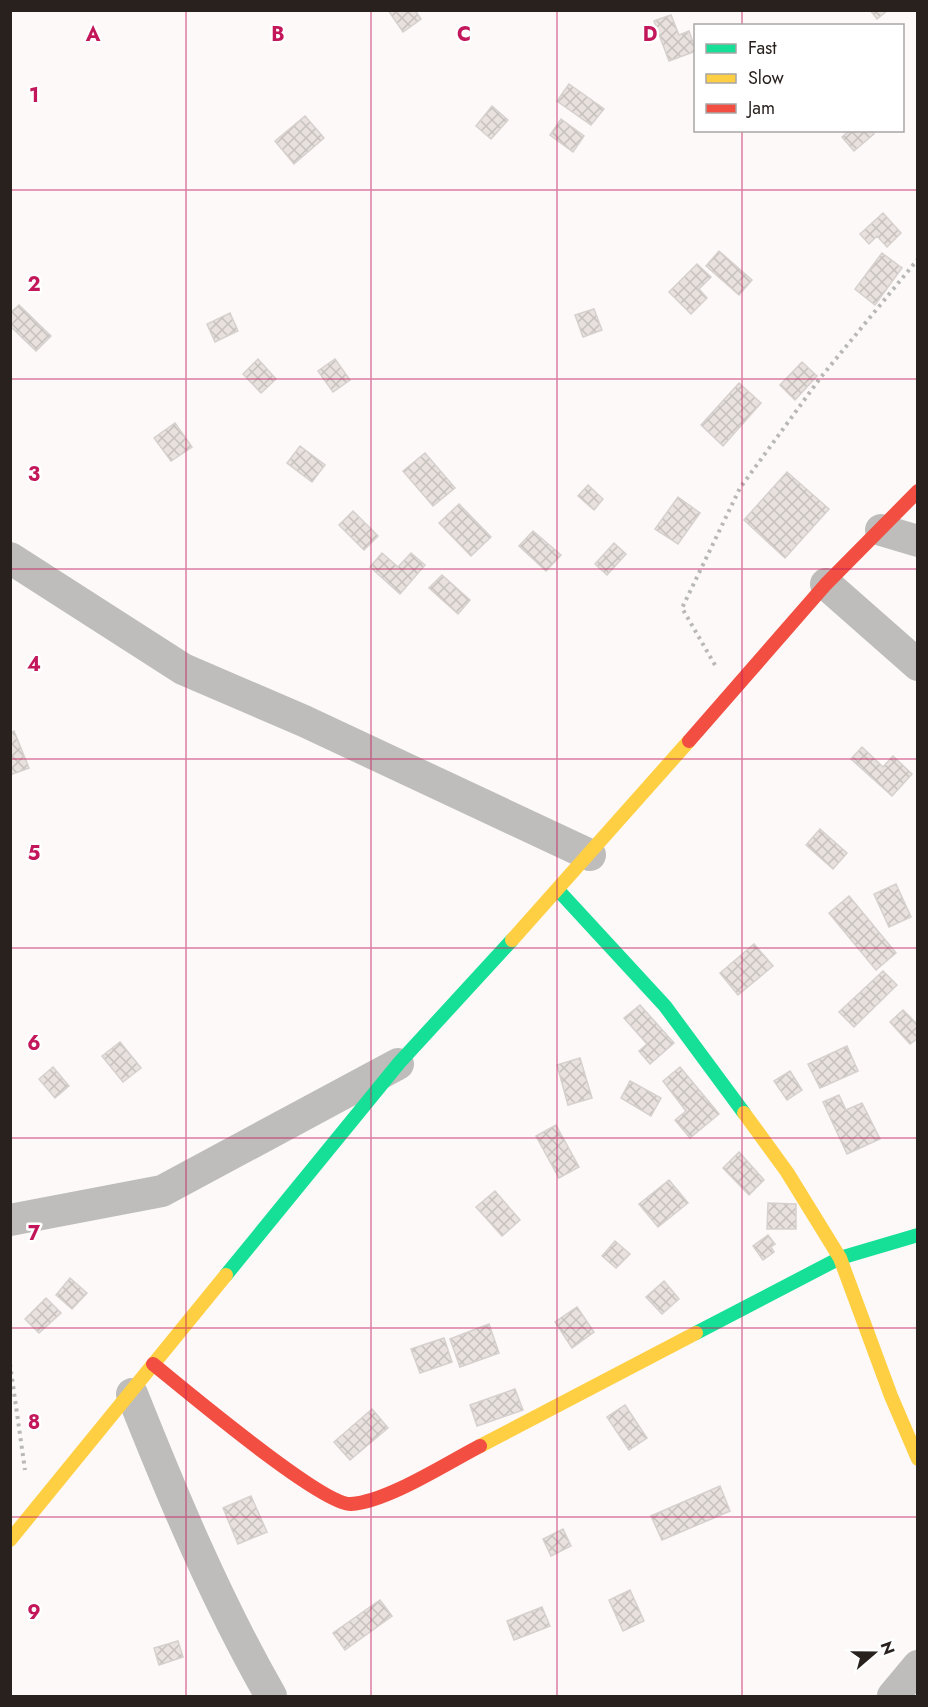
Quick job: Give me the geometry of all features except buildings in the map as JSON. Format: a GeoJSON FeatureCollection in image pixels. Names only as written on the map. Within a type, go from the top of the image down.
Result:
{"type":"FeatureCollection","features":[{"type":"Feature","properties":{"kind":"street"},"geometry":{"type":"LineString","coordinates":[[10,1540],[31,1512],[132,1394],[153,1364],[399,1063],[590,855],[826,584],[918,491]]}},
{"type":"Feature","properties":{"kind":"street"},"geometry":{"type":"LineString","coordinates":[[881,530],[918,541]]}},
{"type":"Feature","properties":{"kind":"street"},"geometry":{"type":"LineString","coordinates":[[10,558],[183,669],[304,721],[590,855]]}},
{"type":"Feature","properties":{"kind":"street"},"geometry":{"type":"LineString","coordinates":[[826,584],[918,665]]}},
{"type":"Feature","properties":{"kind":"street"},"geometry":{"type":"LineString","coordinates":[[558,890],[665,1006],[788,1172],[840,1258],[891,1396],[918,1459]]}},
{"type":"Feature","properties":{"kind":"street"},"geometry":{"type":"LineString","coordinates":[[10,1220],[162,1191],[399,1063]]}},
{"type":"Feature","properties":{"kind":"street"},"geometry":{"type":"LineString","coordinates":[[153,1364],[275,1459],[328,1496],[345,1504],[387,1494],[840,1258],[918,1234]]}},
{"type":"Feature","properties":{"kind":"street"},"geometry":{"type":"LineString","coordinates":[[132,1394],[164,1475],[237,1636],[271,1696]]}},
{"type":"Feature","properties":{"kind":"street"},"geometry":{"type":"LineString","coordinates":[[893,1696],[918,1666]]}},
{"type":"Feature","properties":{"kind":"path"},"geometry":{"type":"LineString","coordinates":[[731,692],[682,608],[741,488],[821,377],[918,259]]}},
{"type":"Feature","properties":{"kind":"path"},"geometry":{"type":"LineString","coordinates":[[10,1364],[31,1512]]}},
{"type":"Feature","properties":{"kind":"traffic: fast"},"geometry":{"type":"LineString","coordinates":[[558,890],[665,1006],[744,1113]]}},
{"type":"Feature","properties":{"kind":"traffic: fast"},"geometry":{"type":"LineString","coordinates":[[226,1275],[399,1063],[512,940]]}},
{"type":"Feature","properties":{"kind":"traffic: fast"},"geometry":{"type":"LineString","coordinates":[[696,1333],[840,1258],[918,1235]]}},
{"type":"Feature","properties":{"kind":"traffic: slow"},"geometry":{"type":"LineString","coordinates":[[512,940],[689,741]]}},
{"type":"Feature","properties":{"kind":"traffic: slow"},"geometry":{"type":"LineString","coordinates":[[744,1113],[787,1172],[840,1258],[891,1396],[918,1459]]}},
{"type":"Feature","properties":{"kind":"traffic: slow"},"geometry":{"type":"LineString","coordinates":[[10,1540],[226,1275]]}},
{"type":"Feature","properties":{"kind":"traffic: slow"},"geometry":{"type":"LineString","coordinates":[[480,1446],[696,1333]]}},
{"type":"Feature","properties":{"kind":"traffic: jam"},"geometry":{"type":"LineString","coordinates":[[689,741],[826,584],[918,491]]}},
{"type":"Feature","properties":{"kind":"traffic: jam"},"geometry":{"type":"LineString","coordinates":[[153,1364],[283,1466],[335,1499],[351,1504],[366,1502],[399,1489],[480,1446]]}}]}
